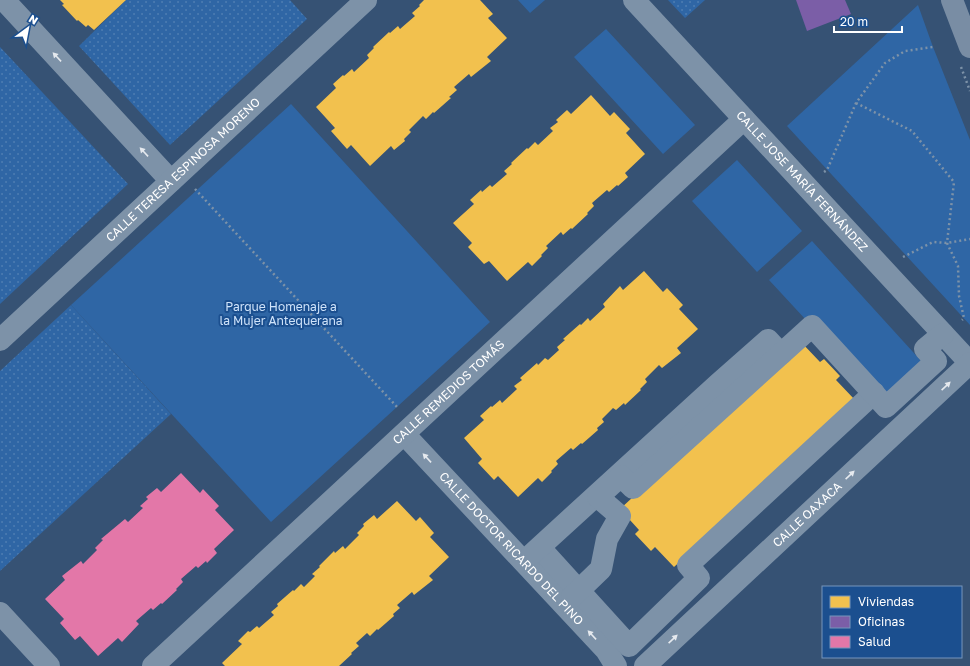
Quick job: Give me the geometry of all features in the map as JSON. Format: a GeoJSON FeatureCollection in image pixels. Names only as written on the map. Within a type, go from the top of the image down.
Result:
{"type":"FeatureCollection","features":[{"type":"Feature","properties":{"kind":"main road"},"geometry":{"type":"LineString","coordinates":[[952,0],[970,47]]}},
{"type":"Feature","properties":{"kind":"street"},"geometry":{"type":"LineString","coordinates":[[4,0],[176,177]]}},
{"type":"Feature","properties":{"kind":"street","name":"CALLE TERESA ESPINOSA MORENO"},"geometry":{"type":"LineString","coordinates":[[0,340],[366,0]]}},
{"type":"Feature","properties":{"kind":"street","name":"CALLE JOSE MARÍA FERNÁNDEZ"},"geometry":{"type":"LineString","coordinates":[[634,0],[970,363]]}},
{"type":"Feature","properties":{"kind":"street","name":"CALLE REMEDIOS TOMÁS"},"geometry":{"type":"LineString","coordinates":[[153,666],[744,119]]}},
{"type":"Feature","properties":{"kind":"street"},"geometry":{"type":"LineString","coordinates":[[874,393],[688,565],[699,578],[629,646],[576,594],[536,551],[680,432],[725,391],[781,354],[812,326],[874,393],[886,407],[936,362],[925,349],[942,334]]}},
{"type":"Feature","properties":{"kind":"street","name":"CALLE OAXACA"},"geometry":{"type":"LineString","coordinates":[[645,666],[970,363]]}},
{"type":"Feature","properties":{"kind":"street","name":"CALLE DOCTOR RICARDO DEL PINO"},"geometry":{"type":"LineString","coordinates":[[409,429],[606,650],[616,666]]}},
{"type":"Feature","properties":{"kind":"street"},"geometry":{"type":"LineString","coordinates":[[576,594],[601,569],[607,539],[620,516],[598,497],[621,476],[633,488],[680,432]]}},
{"type":"Feature","properties":{"kind":"street"},"geometry":{"type":"LineString","coordinates":[[0,613],[49,666]]}},
{"type":"Feature","properties":{"kind":"path"},"geometry":{"type":"LineString","coordinates":[[806,186],[827,170],[856,103],[885,63],[905,51],[933,48]]}},
{"type":"Feature","properties":{"kind":"path"},"geometry":{"type":"LineString","coordinates":[[856,103],[912,131],[954,182],[947,243],[958,266],[959,296],[964,318],[942,334]]}},
{"type":"Feature","properties":{"kind":"path"},"geometry":{"type":"LineString","coordinates":[[176,177],[409,429]]}},
{"type":"Feature","properties":{"kind":"path"},"geometry":{"type":"LineString","coordinates":[[885,271],[898,260],[933,242],[947,243],[970,239]]}},
{"type":"Feature","properties":{"kind":"green space"},"geometry":{"type":"Polygon","coordinates":[[[126,0],[290,0],[307,19],[170,145],[79,46],[126,0]]]}},
{"type":"Feature","properties":{"kind":"green space"},"geometry":{"type":"Polygon","coordinates":[[[518,0],[545,0],[530,13],[518,0]]]}},
{"type":"Feature","properties":{"kind":"green space"},"geometry":{"type":"Polygon","coordinates":[[[668,0],[705,0],[685,18],[668,0]]]}},
{"type":"Feature","properties":{"kind":"green space"},"geometry":{"type":"Polygon","coordinates":[[[918,5],[970,140],[970,325],[787,126],[918,5]]]}},
{"type":"Feature","properties":{"kind":"green space"},"geometry":{"type":"Polygon","coordinates":[[[606,29],[695,125],[663,154],[574,57],[606,29]]]}},
{"type":"Feature","properties":{"kind":"green space"},"geometry":{"type":"Polygon","coordinates":[[[0,47],[128,184],[0,304],[0,47]]]}},
{"type":"Feature","properties":{"kind":"green space","name":"Parque Homenaje a la Mujer Antequerana"},"geometry":{"type":"Polygon","coordinates":[[[291,104],[490,322],[271,522],[71,305],[291,104]]]}},
{"type":"Feature","properties":{"kind":"green space"},"geometry":{"type":"Polygon","coordinates":[[[737,160],[802,231],[757,272],[692,201],[737,160]]]}},
{"type":"Feature","properties":{"kind":"green space"},"geometry":{"type":"Polygon","coordinates":[[[812,241],[923,363],[881,401],[769,280],[812,241]]]}},
{"type":"Feature","properties":{"kind":"green space"},"geometry":{"type":"Polygon","coordinates":[[[71,305],[171,414],[0,571],[0,371],[71,305]]]}},
{"type":"Feature","properties":{"kind":"building: Viviendas"},"geometry":{"type":"Polygon","coordinates":[[[60,0],[126,0],[94,30],[88,25],[86,27],[78,20],[77,21],[62,5],[64,4],[60,0]]]}},
{"type":"Feature","properties":{"kind":"building: Viviendas"},"geometry":{"type":"Polygon","coordinates":[[[424,0],[480,0],[493,14],[488,18],[507,38],[487,57],[491,61],[471,77],[469,74],[454,87],[457,90],[449,97],[451,98],[426,119],[423,116],[409,130],[411,132],[404,139],[405,141],[394,150],[391,146],[370,166],[351,145],[347,149],[331,131],[335,128],[316,107],[336,88],[333,84],[352,69],[354,72],[369,58],[367,55],[374,48],[373,47],[389,32],[390,33],[398,26],[400,29],[415,16],[412,13],[424,0]]]}},
{"type":"Feature","properties":{"kind":"building: Viviendas"},"geometry":{"type":"Polygon","coordinates":[[[591,95],[610,116],[614,112],[630,129],[626,133],[645,154],[625,173],[628,177],[609,192],[607,190],[592,203],[594,206],[587,213],[588,214],[563,235],[561,232],[546,246],[548,248],[532,266],[528,262],[507,281],[489,261],[484,264],[468,247],[472,243],[453,223],[474,204],[470,200],[481,190],[482,192],[490,185],[492,187],[507,174],[504,171],[527,148],[528,149],[535,142],[538,145],[553,131],[550,128],[558,122],[556,120],[567,110],[571,114],[591,95]]]}},
{"type":"Feature","properties":{"kind":"building: Viviendas"},"geometry":{"type":"Polygon","coordinates":[[[644,271],[663,292],[667,288],[683,305],[679,309],[698,329],[677,348],[681,353],[662,368],[659,365],[645,379],[647,382],[640,389],[641,390],[625,405],[624,403],[616,410],[613,408],[602,419],[604,422],[597,428],[598,430],[582,444],[581,443],[573,450],[571,448],[556,461],[558,464],[542,482],[538,478],[518,497],[498,476],[494,480],[478,463],[482,459],[464,438],[484,420],[480,416],[500,400],[502,403],[517,389],[514,386],[522,380],[520,378],[537,363],[538,365],[545,358],[548,360],[559,350],[557,347],[565,340],[563,339],[588,318],[590,321],[605,307],[603,304],[620,286],[623,290],[644,271]]]}},
{"type":"Feature","properties":{"kind":"building: Viviendas"},"geometry":{"type":"Polygon","coordinates":[[[801,342],[820,362],[824,359],[840,376],[836,380],[855,400],[674,567],[655,547],[651,551],[635,534],[639,530],[620,509],[801,342]]]}},
{"type":"Feature","properties":{"kind":"building: Viviendas"},"geometry":{"type":"Polygon","coordinates":[[[397,501],[416,521],[420,517],[434,533],[430,537],[449,557],[429,576],[433,580],[414,595],[412,592],[397,605],[400,608],[393,614],[394,616],[370,636],[367,633],[356,643],[359,646],[339,666],[225,666],[222,663],[242,644],[238,641],[248,631],[250,632],[257,626],[259,628],[274,615],[271,612],[278,606],[277,604],[301,584],[304,587],[315,576],[312,574],[334,551],[335,553],[343,546],[345,549],[359,535],[357,533],[364,526],[363,524],[374,515],[377,519],[397,501]]]}},
{"type":"Feature","properties":{"kind":"building: Oficinas"},"geometry":{"type":"Polygon","coordinates":[[[796,0],[845,0],[851,14],[807,31],[796,0]]]}},
{"type":"Feature","properties":{"kind":"building: Salud"},"geometry":{"type":"Polygon","coordinates":[[[181,473],[200,493],[203,489],[219,506],[215,510],[234,530],[214,549],[217,553],[207,563],[206,561],[198,568],[196,566],[181,579],[183,582],[176,589],[177,590],[162,604],[161,603],[153,610],[151,608],[136,621],[139,624],[122,642],[118,638],[98,656],[80,636],[75,640],[60,623],[64,619],[45,599],[65,580],[62,576],[81,561],[83,564],[97,550],[95,548],[103,540],[101,539],[125,519],[128,522],[143,508],[140,506],[148,499],[146,497],[157,488],[161,492],[181,473]]]}}]}
